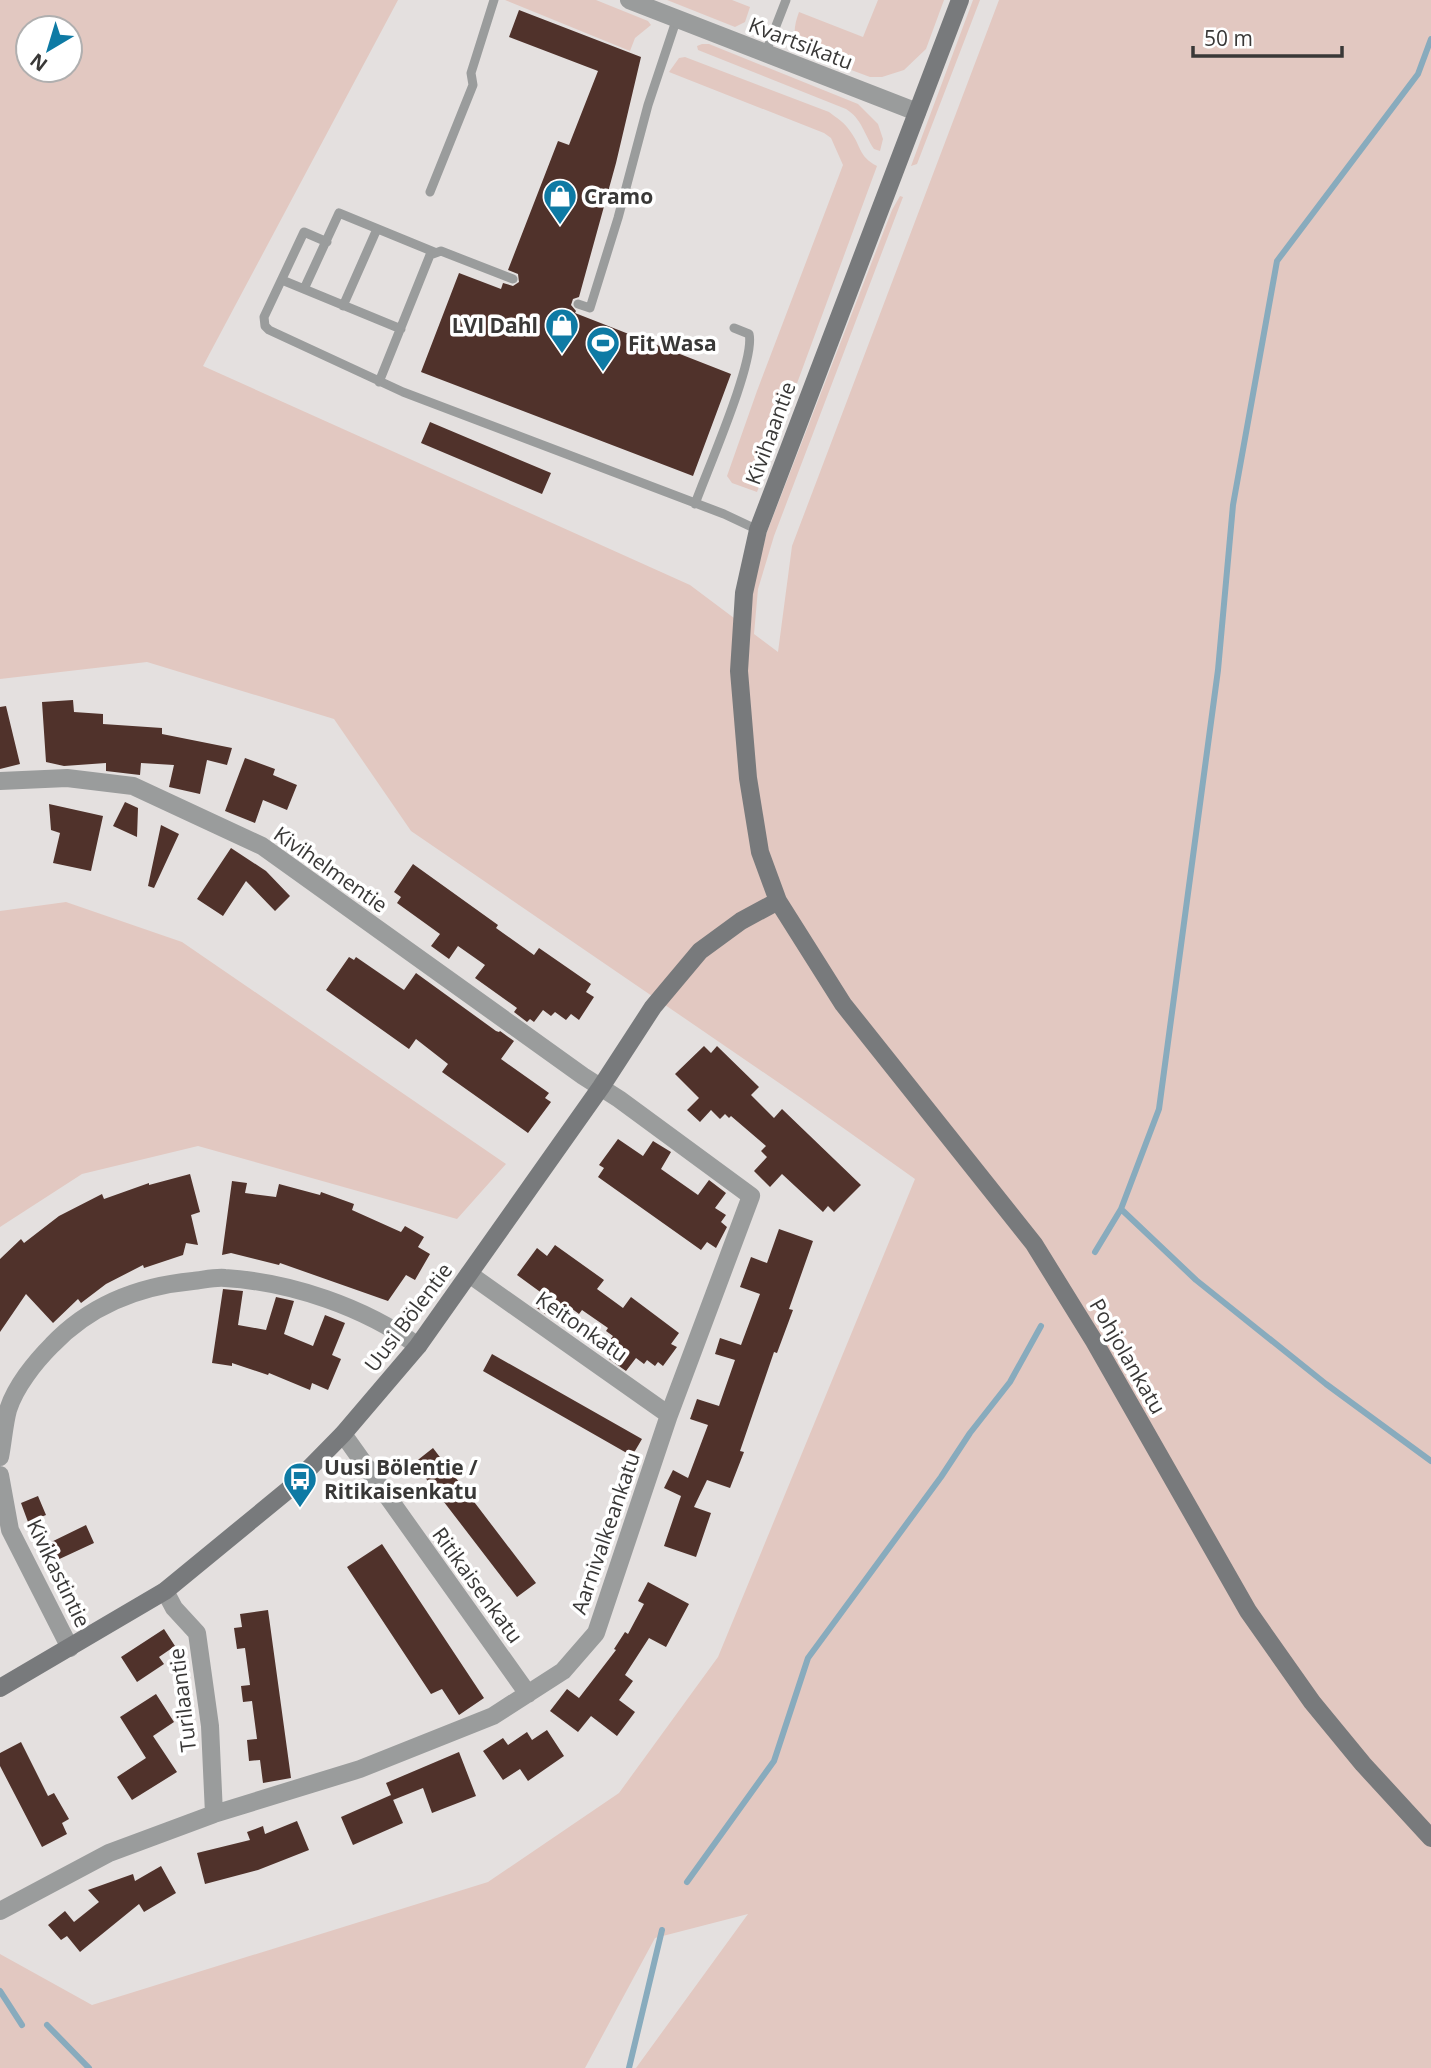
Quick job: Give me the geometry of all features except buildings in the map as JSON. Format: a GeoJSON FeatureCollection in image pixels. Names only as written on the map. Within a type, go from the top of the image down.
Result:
{"type":"FeatureCollection","features":[{"type":"Feature","properties":{"kind":"main road","name":"Kivihaantie"},"geometry":{"type":"LineString","coordinates":[[778,901],[760,852],[748,778],[739,671],[744,593],[758,530],[960,0]]}},
{"type":"Feature","properties":{"kind":"main road","name":"Uusi Bölentie"},"geometry":{"type":"LineString","coordinates":[[0,1688],[165,1591],[288,1490],[344,1434],[418,1346],[601,1087],[653,1007],[700,951],[741,921],[778,901]]}},
{"type":"Feature","properties":{"kind":"main road","name":"Pohjolankatu"},"geometry":{"type":"LineString","coordinates":[[778,901],[844,1004],[1034,1244],[1094,1341],[1248,1611],[1312,1702],[1431,1838]]}},
{"type":"Feature","properties":{"kind":"street","name":"Kvartsikatu"},"geometry":{"type":"LineString","coordinates":[[629,0],[917,112]]}},
{"type":"Feature","properties":{"kind":"street","name":"Kivihelmentie"},"geometry":{"type":"LineString","coordinates":[[0,781],[67,778],[133,786],[262,846],[601,1087]]}},
{"type":"Feature","properties":{"kind":"street","name":"Aarnivalkeankatu"},"geometry":{"type":"LineString","coordinates":[[0,1911],[109,1853],[214,1814],[360,1769],[493,1716],[563,1671],[596,1633],[668,1415],[751,1196],[601,1087]]}},
{"type":"Feature","properties":{"kind":"street","name":"Keitonkatu"},"geometry":{"type":"LineString","coordinates":[[469,1274],[668,1415]]}},
{"type":"Feature","properties":{"kind":"street"},"geometry":{"type":"LineString","coordinates":[[0,1457],[8,1408],[33,1364],[65,1330],[107,1302],[162,1284],[223,1278],[288,1288],[348,1308],[397,1332],[418,1346]]}},
{"type":"Feature","properties":{"kind":"street","name":"Ritikaisenkatu"},"geometry":{"type":"LineString","coordinates":[[344,1434],[528,1694]]}},
{"type":"Feature","properties":{"kind":"street","name":"Kivikastintie"},"geometry":{"type":"LineString","coordinates":[[0,1475],[10,1530],[70,1648]]}},
{"type":"Feature","properties":{"kind":"street","name":"Turilaantie"},"geometry":{"type":"LineString","coordinates":[[165,1591],[174,1608],[197,1633],[210,1726],[214,1814]]}},
{"type":"Feature","properties":{"kind":"lane"},"geometry":{"type":"LineString","coordinates":[[430,192],[473,85],[471,73],[494,0]]}},
{"type":"Feature","properties":{"kind":"lane"},"geometry":{"type":"LineString","coordinates":[[765,54],[786,0]]}},
{"type":"Feature","properties":{"kind":"lane"},"geometry":{"type":"LineString","coordinates":[[578,304],[590,308],[618,218],[648,105],[677,19]]}},
{"type":"Feature","properties":{"kind":"lane"},"geometry":{"type":"LineString","coordinates":[[304,289],[339,213],[434,252],[441,251],[513,279]]}},
{"type":"Feature","properties":{"kind":"lane"},"geometry":{"type":"LineString","coordinates":[[343,306],[377,229]]}},
{"type":"Feature","properties":{"kind":"lane"},"geometry":{"type":"LineString","coordinates":[[327,242],[304,232],[264,317],[265,326],[282,337],[379,382],[758,530]]}},
{"type":"Feature","properties":{"kind":"lane"},"geometry":{"type":"LineString","coordinates":[[379,382],[430,255],[434,252]]}},
{"type":"Feature","properties":{"kind":"lane"},"geometry":{"type":"LineString","coordinates":[[282,280],[401,330]]}},
{"type":"Feature","properties":{"kind":"lane"},"geometry":{"type":"LineString","coordinates":[[695,504],[743,376],[751,341],[749,334],[734,328]]}},
{"type":"Feature","properties":{"kind":"shaded area"},"geometry":{"type":"Polygon","coordinates":[[[0,0],[398,0],[203,366],[690,585],[746,627],[752,585],[767,532],[892,210],[900,196],[903,197],[774,536],[758,589],[754,634],[778,652],[792,546],[999,0],[1431,0],[1431,2068],[636,2068],[748,1914],[655,1938],[585,2068],[0,2068],[0,1954],[92,2005],[488,1882],[619,1793],[718,1657],[915,1179],[411,831],[334,719],[147,662],[0,679],[0,0]]]}},
{"type":"Feature","properties":{"kind":"shaded area"},"geometry":{"type":"Polygon","coordinates":[[[505,0],[596,0],[648,21],[651,25],[635,38],[630,51],[505,0]]]}},
{"type":"Feature","properties":{"kind":"shaded area"},"geometry":{"type":"Polygon","coordinates":[[[667,0],[732,0],[750,7],[745,22],[735,27],[667,0]]]}},
{"type":"Feature","properties":{"kind":"shaded area"},"geometry":{"type":"Polygon","coordinates":[[[878,0],[944,0],[926,49],[904,70],[882,77],[870,77],[803,52],[799,48],[795,33],[799,12],[863,37],[878,0]]]}},
{"type":"Feature","properties":{"kind":"shaded area"},"geometry":{"type":"Polygon","coordinates":[[[973,0],[980,0],[917,164],[911,166],[973,0]]]}},
{"type":"Feature","properties":{"kind":"shaded area"},"geometry":{"type":"Polygon","coordinates":[[[709,44],[858,104],[878,124],[883,139],[880,151],[874,149],[859,122],[846,109],[698,50],[697,46],[709,44]]]}},
{"type":"Feature","properties":{"kind":"shaded area"},"geometry":{"type":"Polygon","coordinates":[[[685,57],[829,112],[846,126],[863,155],[877,166],[757,492],[732,483],[727,476],[843,165],[831,138],[824,133],[669,72],[679,58],[685,57]]]}},
{"type":"Feature","properties":{"kind":"shaded area"},"geometry":{"type":"Polygon","coordinates":[[[66,902],[182,942],[506,1164],[457,1219],[198,1146],[82,1174],[0,1227],[0,911],[66,902]]]}},
{"type":"Feature","properties":{"kind":"waterway"},"geometry":{"type":"LineString","coordinates":[[1095,1252],[1121,1209],[1159,1109],[1218,670],[1233,505],[1277,261],[1418,74],[1431,39]]}},
{"type":"Feature","properties":{"kind":"waterway"},"geometry":{"type":"LineString","coordinates":[[1121,1209],[1196,1280],[1326,1384],[1431,1461]]}},
{"type":"Feature","properties":{"kind":"waterway"},"geometry":{"type":"LineString","coordinates":[[687,1882],[774,1761],[808,1658],[941,1477],[970,1433],[1010,1382],[1041,1326]]}},
{"type":"Feature","properties":{"kind":"waterway"},"geometry":{"type":"LineString","coordinates":[[629,2068],[662,1930]]}},
{"type":"Feature","properties":{"kind":"waterway"},"geometry":{"type":"LineString","coordinates":[[0,1991],[22,2025]]}},
{"type":"Feature","properties":{"kind":"waterway"},"geometry":{"type":"LineString","coordinates":[[47,2025],[89,2068]]}},
{"type":"Feature","properties":{"kind":"place","name":"Cramo"},"geometry":{"type":"Point","coordinates":[560,226]}},
{"type":"Feature","properties":{"kind":"place","name":"LVI Dahl"},"geometry":{"type":"Point","coordinates":[562,355]}},
{"type":"Feature","properties":{"kind":"place","name":"Fit Wasa"},"geometry":{"type":"Point","coordinates":[603,373]}},
{"type":"Feature","properties":{"kind":"place","name":"Uusi Bölentie / Ritikaisenkatu"},"geometry":{"type":"Point","coordinates":[300,1509]}}]}
